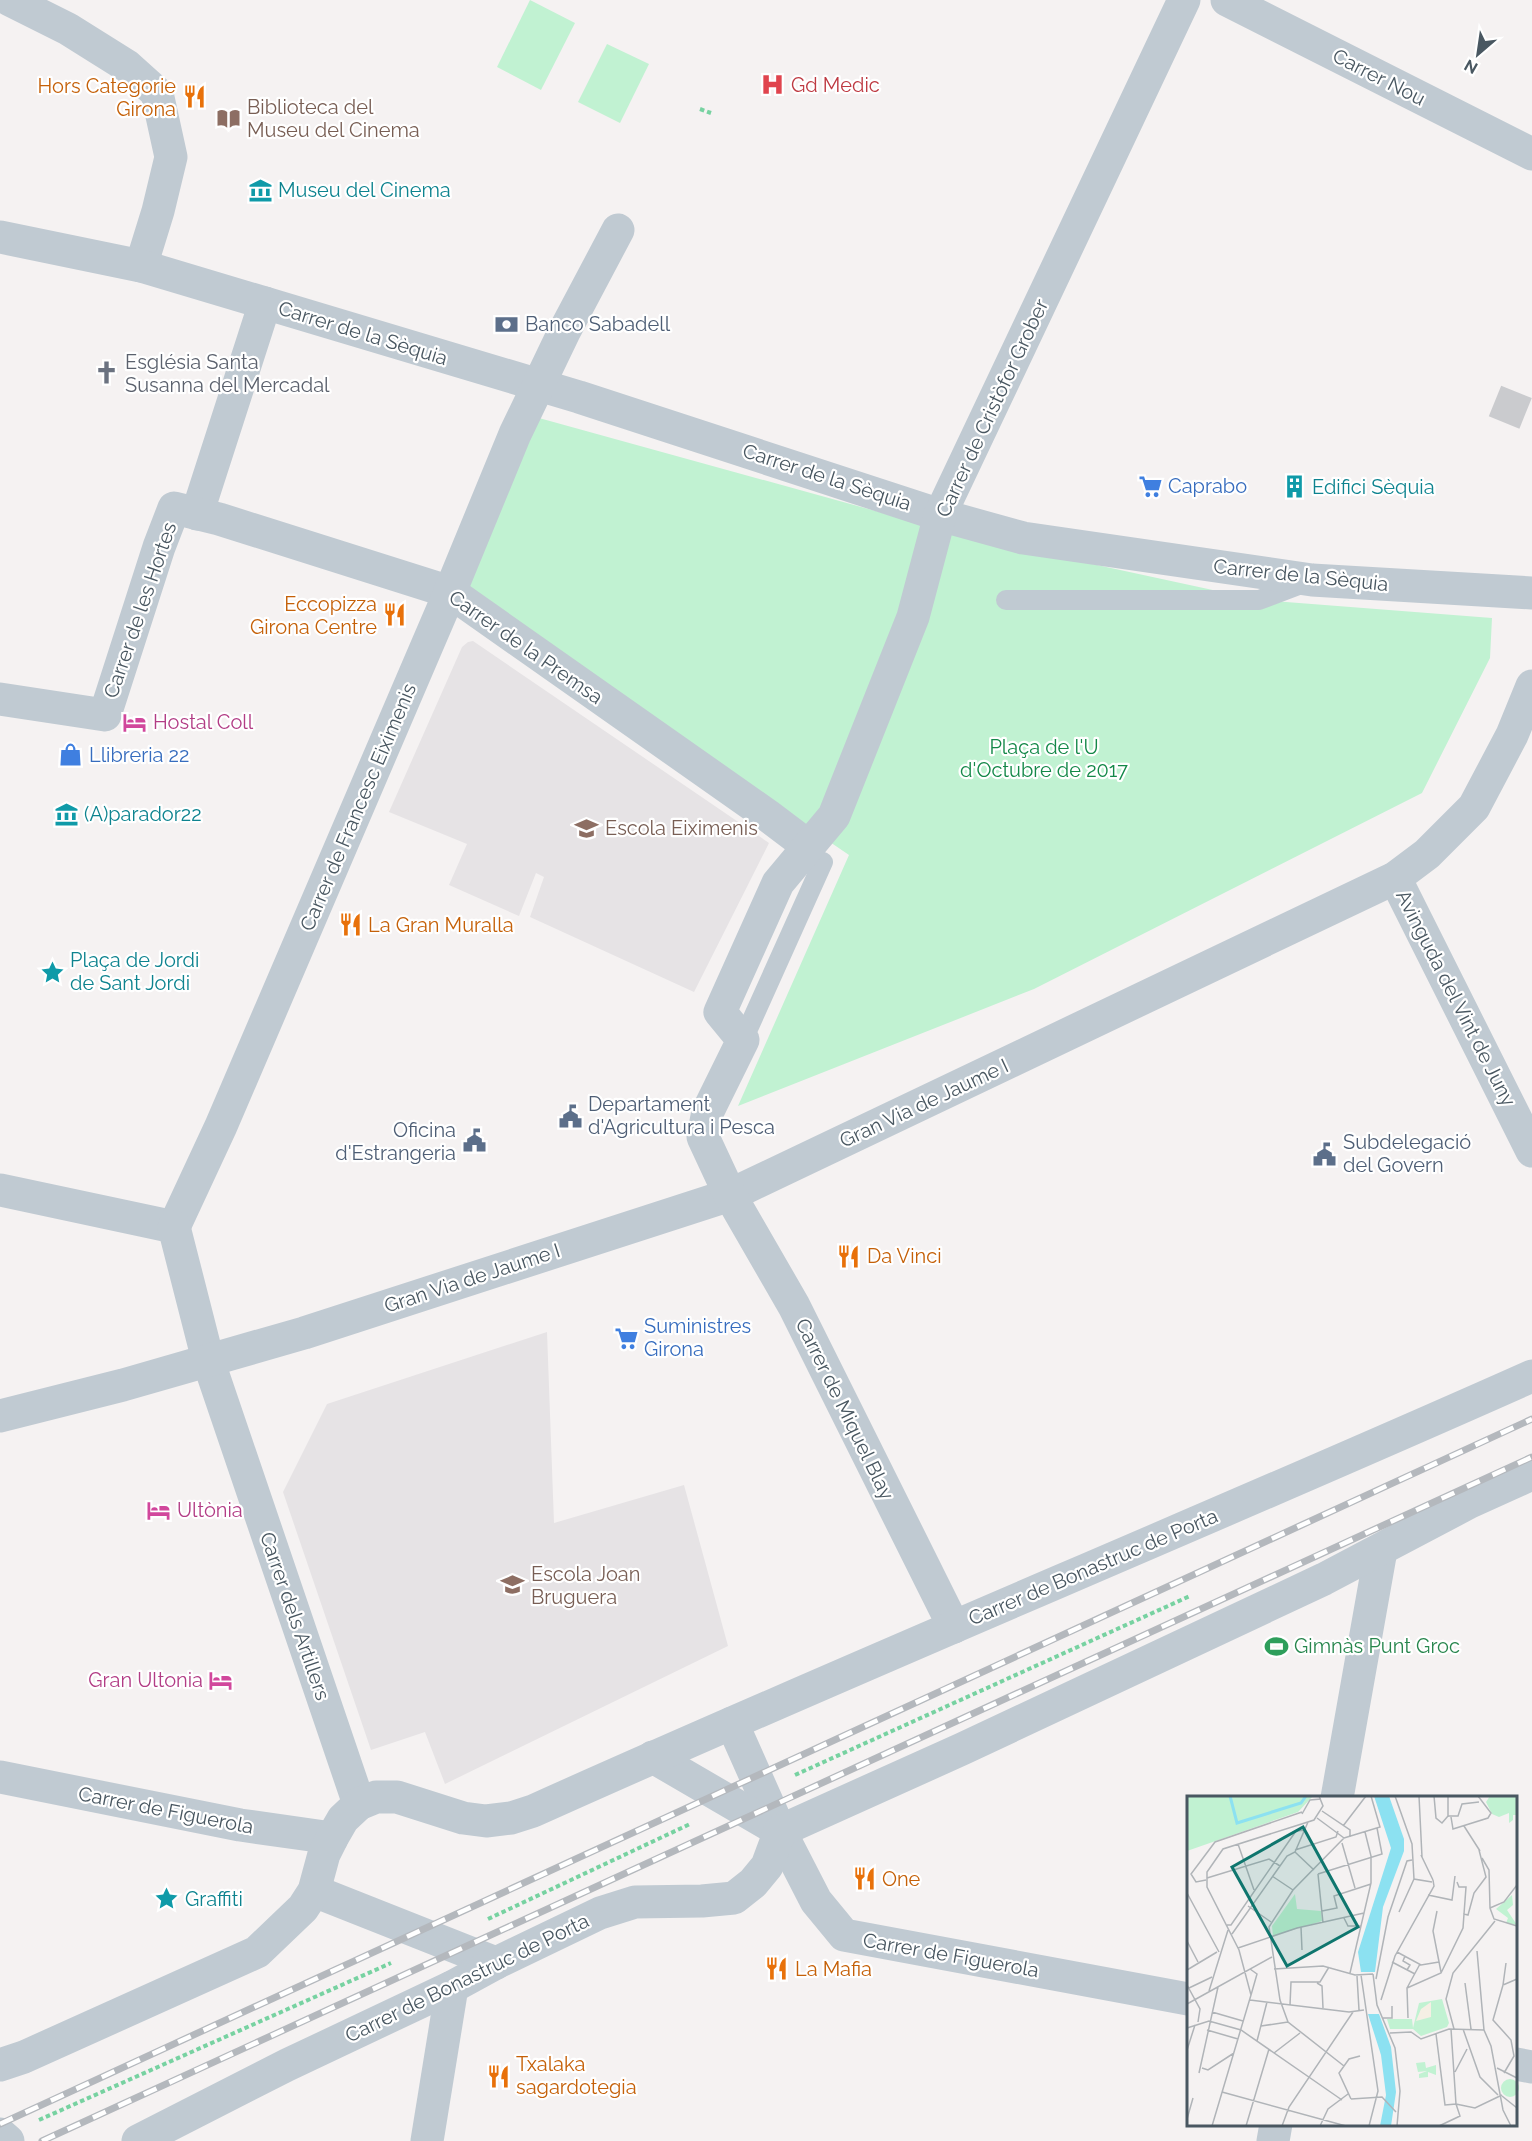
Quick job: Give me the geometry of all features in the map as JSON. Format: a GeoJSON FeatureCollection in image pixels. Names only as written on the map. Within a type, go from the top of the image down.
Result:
{"type":"FeatureCollection","features":[{"type":"Feature","properties":{"kind":"street"},"geometry":{"type":"LineString","coordinates":[[10,0],[68,29],[128,66],[157,93],[171,157],[141,266]]}},
{"type":"Feature","properties":{"kind":"street","name":"Carrer de Cristòfor Grober"},"geometry":{"type":"LineString","coordinates":[[730,1195],[703,1137],[708,1111],[743,1040],[720,1012],[778,883],[816,854],[834,816],[913,617],[940,515],[1184,0]]}},
{"type":"Feature","properties":{"kind":"street","name":"Carrer Nou"},"geometry":{"type":"LineString","coordinates":[[1227,0],[1532,154]]}},
{"type":"Feature","properties":{"kind":"street","name":"Carrer de Francesc Eiximenis"},"geometry":{"type":"LineString","coordinates":[[174,1227],[230,1104],[450,592],[515,434],[618,230]]}},
{"type":"Feature","properties":{"kind":"street","name":"Carrer de la Sèquia"},"geometry":{"type":"LineString","coordinates":[[0,237],[141,266],[538,385],[940,515],[1023,538],[1312,580],[1532,593]]}},
{"type":"Feature","properties":{"kind":"street","name":"Carrer de les Hortes"},"geometry":{"type":"LineString","coordinates":[[0,699],[105,715],[159,548],[185,511],[265,303]]}},
{"type":"Feature","properties":{"kind":"street","name":"Carrer de la Premsa"},"geometry":{"type":"LineString","coordinates":[[185,511],[230,522],[450,592],[767,815],[816,854]]}},
{"type":"Feature","properties":{"kind":"street","name":"Gran Via de Jaume I"},"geometry":{"type":"LineString","coordinates":[[0,1416],[123,1385],[321,1328],[730,1195],[1395,878],[1427,854],[1474,807],[1512,735],[1532,686]]}},
{"type":"Feature","properties":{"kind":"street","name":"Avinguda del Vint de Juny"},"geometry":{"type":"LineString","coordinates":[[1395,878],[1532,1151]]}},
{"type":"Feature","properties":{"kind":"street"},"geometry":{"type":"LineString","coordinates":[[0,1190],[174,1227],[208,1360]]}},
{"type":"Feature","properties":{"kind":"street","name":"Carrer de Miquel Blay"},"geometry":{"type":"LineString","coordinates":[[730,1195],[794,1306],[954,1627]]}},
{"type":"Feature","properties":{"kind":"street","name":"Carrer dels Artillers"},"geometry":{"type":"LineString","coordinates":[[208,1360],[359,1804]]}},
{"type":"Feature","properties":{"kind":"street","name":"Carrer de Bonastruc de Porta"},"geometry":{"type":"LineString","coordinates":[[359,1804],[376,1797],[397,1797],[463,1818],[486,1821],[511,1818],[533,1811],[653,1757],[1353,1456],[1532,1376]]}},
{"type":"Feature","properties":{"kind":"street"},"geometry":{"type":"LineString","coordinates":[[653,1757],[780,1831],[962,1749],[1324,1579],[1470,1502],[1532,1474]]}},
{"type":"Feature","properties":{"kind":"street"},"geometry":{"type":"LineString","coordinates":[[1337,1796],[1381,1550]]}},
{"type":"Feature","properties":{"kind":"street","name":"Carrer de Figuerola"},"geometry":{"type":"LineString","coordinates":[[732,1724],[780,1831],[816,1901],[844,1935],[1187,1999]]}},
{"type":"Feature","properties":{"kind":"street","name":"Carrer de Figuerola"},"geometry":{"type":"LineString","coordinates":[[0,1777],[240,1826],[332,1838]]}},
{"type":"Feature","properties":{"kind":"street"},"geometry":{"type":"LineString","coordinates":[[0,2065],[24,2057],[257,1952],[303,1908],[314,1890],[324,1854],[332,1838],[344,1819],[359,1804]]}},
{"type":"Feature","properties":{"kind":"street","name":"Carrer de Bonastruc de Porta"},"geometry":{"type":"LineString","coordinates":[[138,2141],[287,2065],[453,1987],[496,1963],[600,1913],[634,1902],[734,1898],[753,1883],[767,1866],[780,1831]]}},
{"type":"Feature","properties":{"kind":"street"},"geometry":{"type":"LineString","coordinates":[[314,1890],[496,1963]]}},
{"type":"Feature","properties":{"kind":"street"},"geometry":{"type":"LineString","coordinates":[[427,2141],[453,1987]]}},
{"type":"Feature","properties":{"kind":"street"},"geometry":{"type":"LineString","coordinates":[[1517,2064],[1532,2067]]}},
{"type":"Feature","properties":{"kind":"street"},"geometry":{"type":"LineString","coordinates":[[1273,2141],[1276,2126]]}},
{"type":"Feature","properties":{"kind":"lane"},"geometry":{"type":"LineString","coordinates":[[1005,600],[1259,600],[1312,580]]}},
{"type":"Feature","properties":{"kind":"path"},"geometry":{"type":"LineString","coordinates":[[700,109],[711,113]]}},
{"type":"Feature","properties":{"kind":"path"},"geometry":{"type":"LineString","coordinates":[[788,1779],[1200,1592]]}},
{"type":"Feature","properties":{"kind":"path"},"geometry":{"type":"LineString","coordinates":[[4,2137],[441,1941],[733,1803]]}},
{"type":"Feature","properties":{"kind":"shaded area","name":"Escola Eiximenis"},"geometry":{"type":"Polygon","coordinates":[[[473,641],[769,843],[694,992],[530,917],[544,877],[536,873],[519,916],[449,885],[467,844],[389,812],[462,647],[473,641]]]}},
{"type":"Feature","properties":{"kind":"shaded area","name":"Escola Joan Bruguera"},"geometry":{"type":"Polygon","coordinates":[[[547,1332],[554,1523],[684,1485],[728,1646],[445,1784],[425,1732],[371,1750],[283,1492],[327,1404],[547,1332]]]}},
{"type":"Feature","properties":{"kind":"green space"},"geometry":{"type":"Polygon","coordinates":[[[530,0],[575,23],[541,90],[497,67],[530,0]]]}},
{"type":"Feature","properties":{"kind":"green space"},"geometry":{"type":"Polygon","coordinates":[[[607,44],[649,64],[620,123],[578,102],[607,44]]]}},
{"type":"Feature","properties":{"kind":"green space","name":"Plaça de l'U d'Octubre de 2017"},"geometry":{"type":"Polygon","coordinates":[[[539,418],[977,539],[1259,600],[1492,618],[1490,658],[1422,793],[1034,989],[738,1106],[849,855],[462,591],[539,418]]]}},
{"type":"Feature","properties":{"kind":"tunnel"},"geometry":{"type":"LineString","coordinates":[[1495,401],[1532,416]]}},
{"type":"Feature","properties":{"kind":"railway"},"geometry":{"type":"LineString","coordinates":[[0,2124],[1532,1419]]}},
{"type":"Feature","properties":{"kind":"railway"},"geometry":{"type":"LineString","coordinates":[[42,2141],[1532,1457]]}},
{"type":"Feature","properties":{"kind":"place","name":"Gd Medic"},"geometry":{"type":"Point","coordinates":[773,85]}},
{"type":"Feature","properties":{"kind":"place","name":"Hors Categorie Girona"},"geometry":{"type":"Point","coordinates":[194,97]}},
{"type":"Feature","properties":{"kind":"place","name":"Biblioteca del Museu del Cinema"},"geometry":{"type":"Point","coordinates":[229,119]}},
{"type":"Feature","properties":{"kind":"place","name":"Museu del Cinema"},"geometry":{"type":"Point","coordinates":[260,190]}},
{"type":"Feature","properties":{"kind":"place","name":"Banco Sabadell"},"geometry":{"type":"Point","coordinates":[507,324]}},
{"type":"Feature","properties":{"kind":"place","name":"Església Santa Susanna del Mercadal"},"geometry":{"type":"Point","coordinates":[107,373]}},
{"type":"Feature","properties":{"kind":"place","name":"Caprabo"},"geometry":{"type":"Point","coordinates":[1150,486]}},
{"type":"Feature","properties":{"kind":"place","name":"Edifici Sèquia"},"geometry":{"type":"Point","coordinates":[1294,487]}},
{"type":"Feature","properties":{"kind":"place","name":"Eccopizza Girona Centre"},"geometry":{"type":"Point","coordinates":[395,615]}},
{"type":"Feature","properties":{"kind":"place","name":"Hostal Coll"},"geometry":{"type":"Point","coordinates":[135,722]}},
{"type":"Feature","properties":{"kind":"place","name":"Llibreria 22"},"geometry":{"type":"Point","coordinates":[71,755]}},
{"type":"Feature","properties":{"kind":"place","name":"(A)parador22"},"geometry":{"type":"Point","coordinates":[66,814]}},
{"type":"Feature","properties":{"kind":"place","name":"Escola Eiximenis"},"geometry":{"type":"Point","coordinates":[587,828]}},
{"type":"Feature","properties":{"kind":"place","name":"La Gran Muralla"},"geometry":{"type":"Point","coordinates":[350,925]}},
{"type":"Feature","properties":{"kind":"place","name":"Plaça de Jordi de Sant Jordi"},"geometry":{"type":"Point","coordinates":[52,972]}},
{"type":"Feature","properties":{"kind":"place","name":"Departament d'Agricultura i Pesca"},"geometry":{"type":"Point","coordinates":[570,1116]}},
{"type":"Feature","properties":{"kind":"place","name":"Oficina d'Estrangeria"},"geometry":{"type":"Point","coordinates":[474,1141]}},
{"type":"Feature","properties":{"kind":"place","name":"Subdelegació del Govern"},"geometry":{"type":"Point","coordinates":[1325,1154]}},
{"type":"Feature","properties":{"kind":"place","name":"Da Vinci"},"geometry":{"type":"Point","coordinates":[849,1256]}},
{"type":"Feature","properties":{"kind":"place","name":"Suministres Girona"},"geometry":{"type":"Point","coordinates":[626,1338]}},
{"type":"Feature","properties":{"kind":"place","name":"Ultònia"},"geometry":{"type":"Point","coordinates":[159,1510]}},
{"type":"Feature","properties":{"kind":"place","name":"Escola Joan Bruguera"},"geometry":{"type":"Point","coordinates":[513,1585]}},
{"type":"Feature","properties":{"kind":"place","name":"Gimnàs Punt Groc"},"geometry":{"type":"Point","coordinates":[1276,1646]}},
{"type":"Feature","properties":{"kind":"place","name":"Gran Ultonia"},"geometry":{"type":"Point","coordinates":[221,1680]}},
{"type":"Feature","properties":{"kind":"place","name":"One"},"geometry":{"type":"Point","coordinates":[864,1879]}},
{"type":"Feature","properties":{"kind":"place","name":"Graffiti"},"geometry":{"type":"Point","coordinates":[167,1899]}},
{"type":"Feature","properties":{"kind":"place","name":"La Mafia"},"geometry":{"type":"Point","coordinates":[777,1969]}},
{"type":"Feature","properties":{"kind":"place","name":"Txalaka sagardotegia"},"geometry":{"type":"Point","coordinates":[498,2076]}}]}
